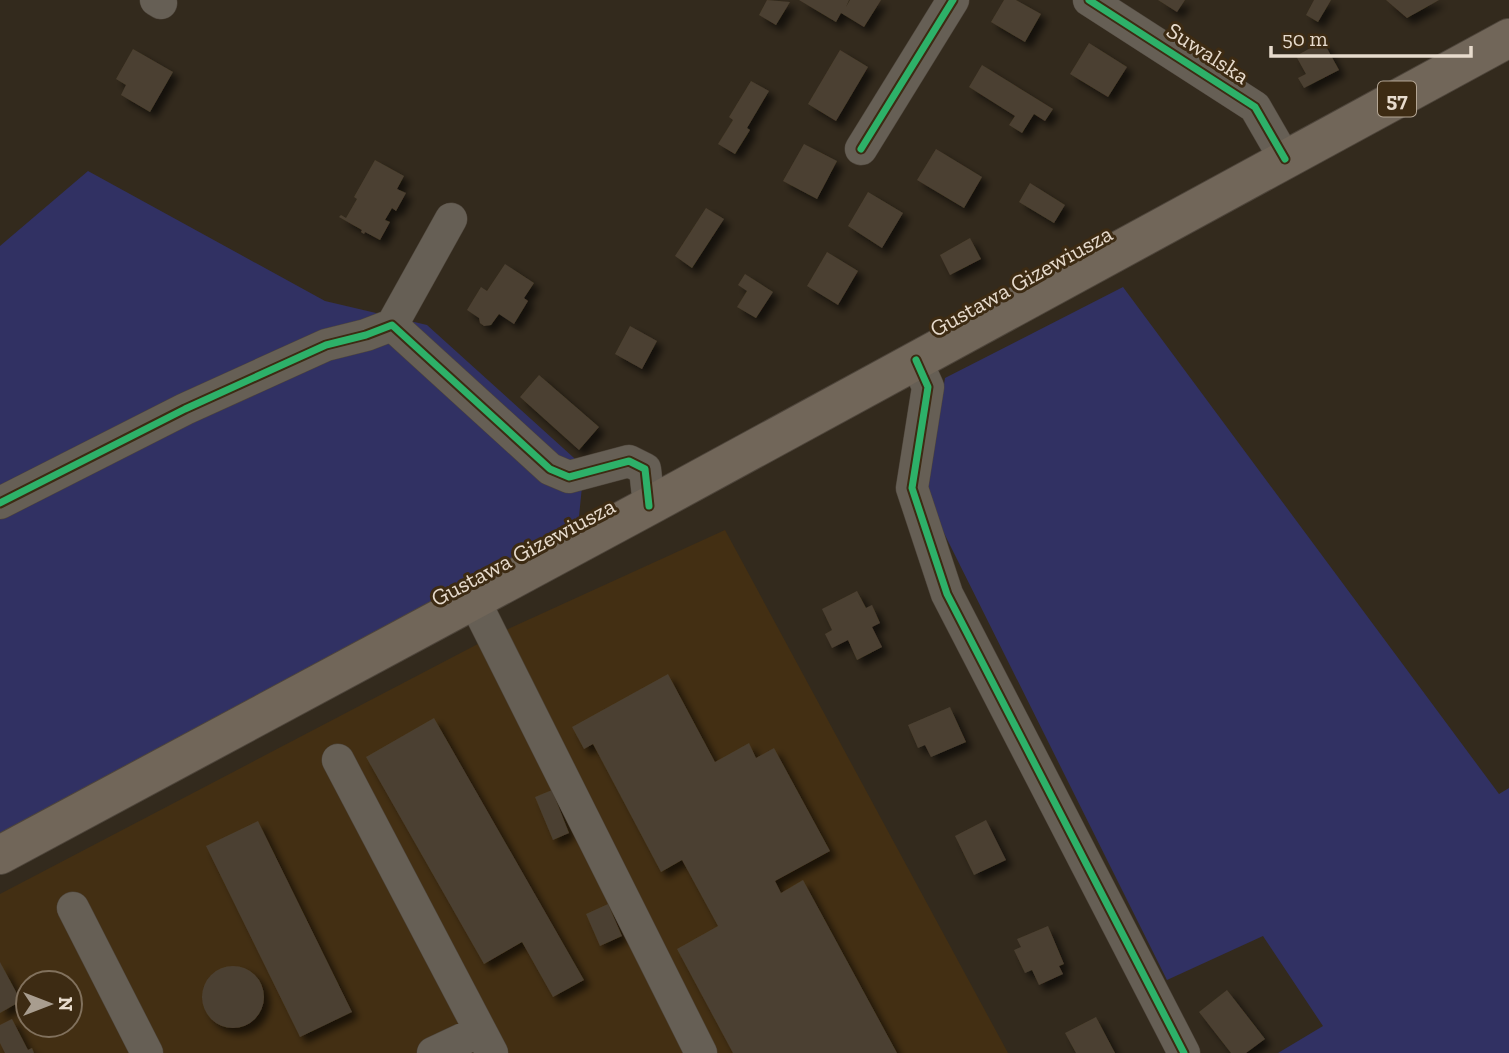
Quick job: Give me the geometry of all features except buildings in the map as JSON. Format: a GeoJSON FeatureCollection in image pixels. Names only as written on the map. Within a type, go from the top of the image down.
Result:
{"type":"FeatureCollection","features":[{"type":"Feature","properties":{"kind":"main road","name":"Gustawa Gizewiusza"},"geometry":{"type":"LineString","coordinates":[[0,855],[1509,38]]}},
{"type":"Feature","properties":{"kind":"street"},"geometry":{"type":"LineString","coordinates":[[861,149],[953,0]]}},
{"type":"Feature","properties":{"kind":"street","name":"Suwalska"},"geometry":{"type":"LineString","coordinates":[[1089,0],[1255,107],[1285,159]]}},
{"type":"Feature","properties":{"kind":"street"},"geometry":{"type":"LineString","coordinates":[[0,503],[185,409],[326,345],[366,335],[392,324],[451,219]]}},
{"type":"Feature","properties":{"kind":"street"},"geometry":{"type":"LineString","coordinates":[[392,324],[550,469],[569,477],[629,461],[645,469],[649,506]]}},
{"type":"Feature","properties":{"kind":"street"},"geometry":{"type":"LineString","coordinates":[[916,360],[928,387],[912,488],[947,594],[1184,1053]]}},
{"type":"Feature","properties":{"kind":"street"},"geometry":{"type":"LineString","coordinates":[[474,600],[701,1053]]}},
{"type":"Feature","properties":{"kind":"street"},"geometry":{"type":"LineString","coordinates":[[338,760],[486,1042],[433,1053]]}},
{"type":"Feature","properties":{"kind":"street"},"geometry":{"type":"LineString","coordinates":[[72,908],[147,1053]]}},
{"type":"Feature","properties":{"kind":"shaded area"},"geometry":{"type":"Polygon","coordinates":[[[88,171],[325,301],[427,325],[584,467],[578,526],[0,834],[0,246],[88,171]]]}},
{"type":"Feature","properties":{"kind":"shaded area"},"geometry":{"type":"Polygon","coordinates":[[[1123,287],[1499,794],[1509,788],[1509,1053],[1278,1053],[1323,1026],[1263,936],[1167,980],[926,497],[945,378],[1123,287]]]}},
{"type":"Feature","properties":{"kind":"shaded area"},"geometry":{"type":"Polygon","coordinates":[[[725,530],[1008,1053],[0,1053],[0,894],[495,635],[725,530]]]}},
{"type":"Feature","properties":{"kind":"cycle path"},"geometry":{"type":"LineString","coordinates":[[861,149],[953,0]]}},
{"type":"Feature","properties":{"kind":"cycle path"},"geometry":{"type":"LineString","coordinates":[[1089,0],[1255,107],[1285,159]]}},
{"type":"Feature","properties":{"kind":"cycle path"},"geometry":{"type":"LineString","coordinates":[[0,503],[185,409],[326,345],[392,325],[550,469],[569,477],[629,461],[645,469],[649,506]]}},
{"type":"Feature","properties":{"kind":"cycle path"},"geometry":{"type":"LineString","coordinates":[[916,360],[928,387],[912,488],[947,594],[1184,1053]]}}]}
